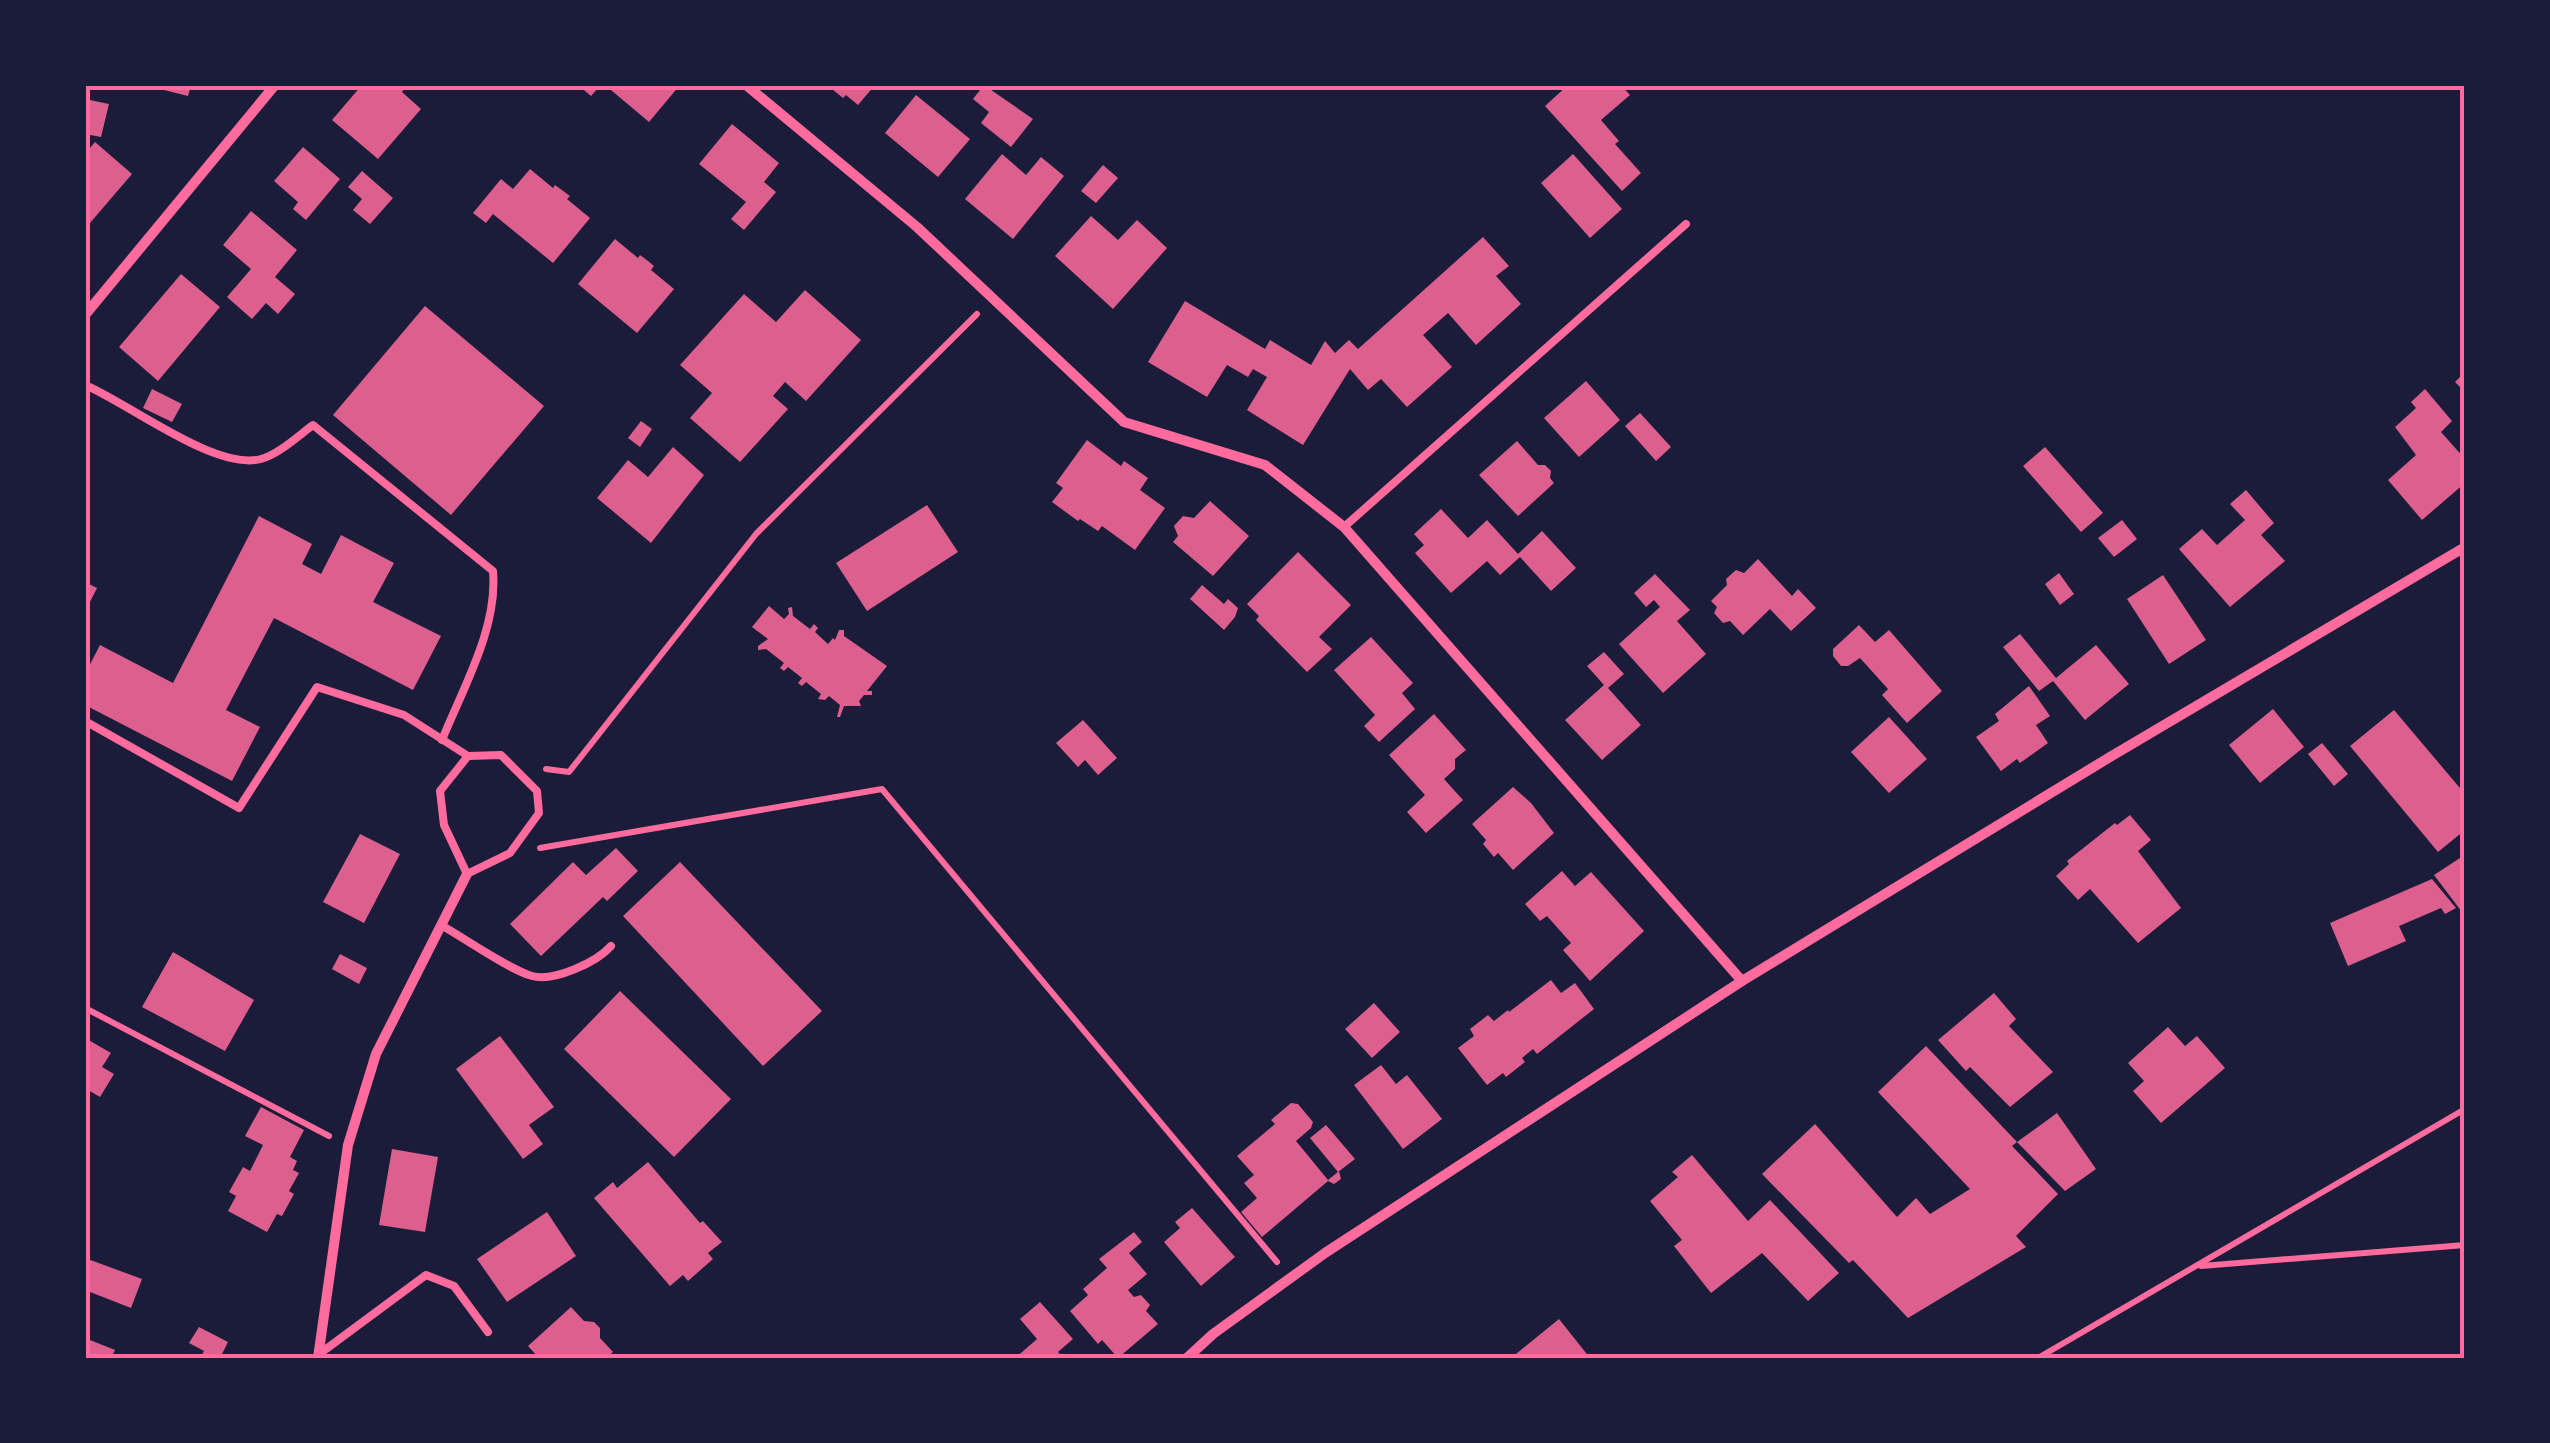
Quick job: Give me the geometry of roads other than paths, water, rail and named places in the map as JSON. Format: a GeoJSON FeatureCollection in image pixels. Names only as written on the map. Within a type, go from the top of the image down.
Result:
{"type":"FeatureCollection","features":[{"type":"Feature","properties":{"kind":"street"},"geometry":{"type":"LineString","coordinates":[[85,314],[276,85]]}},
{"type":"Feature","properties":{"kind":"street"},"geometry":{"type":"LineString","coordinates":[[746,85],[918,227],[1124,422],[1265,464],[1344,527],[1742,981]]}},
{"type":"Feature","properties":{"kind":"street"},"geometry":{"type":"LineString","coordinates":[[1187,1358],[1213,1334],[1291,1278],[1742,981],[2110,756],[2465,547]]}},
{"type":"Feature","properties":{"kind":"street"},"geometry":{"type":"LineString","coordinates":[[318,1356],[348,1146],[376,1054],[468,874]]}},
{"type":"Feature","properties":{"kind":"lane"},"geometry":{"type":"LineString","coordinates":[[1344,527],[1686,224]]}},
{"type":"Feature","properties":{"kind":"lane"},"geometry":{"type":"LineString","coordinates":[[85,386],[194,444],[239,462],[265,458],[313,425],[493,572],[495,591],[488,626],[442,740]]}},
{"type":"Feature","properties":{"kind":"lane"},"geometry":{"type":"LineString","coordinates":[[85,721],[240,808],[317,687],[404,715],[468,756],[501,755],[537,791],[539,813],[510,853],[468,874],[444,825],[440,791],[468,756]]}},
{"type":"Feature","properties":{"kind":"lane"},"geometry":{"type":"LineString","coordinates":[[441,925],[534,977],[562,973],[600,959],[611,946]]}},
{"type":"Feature","properties":{"kind":"lane"},"geometry":{"type":"LineString","coordinates":[[318,1356],[426,1275],[454,1286],[488,1332]]}}]}
